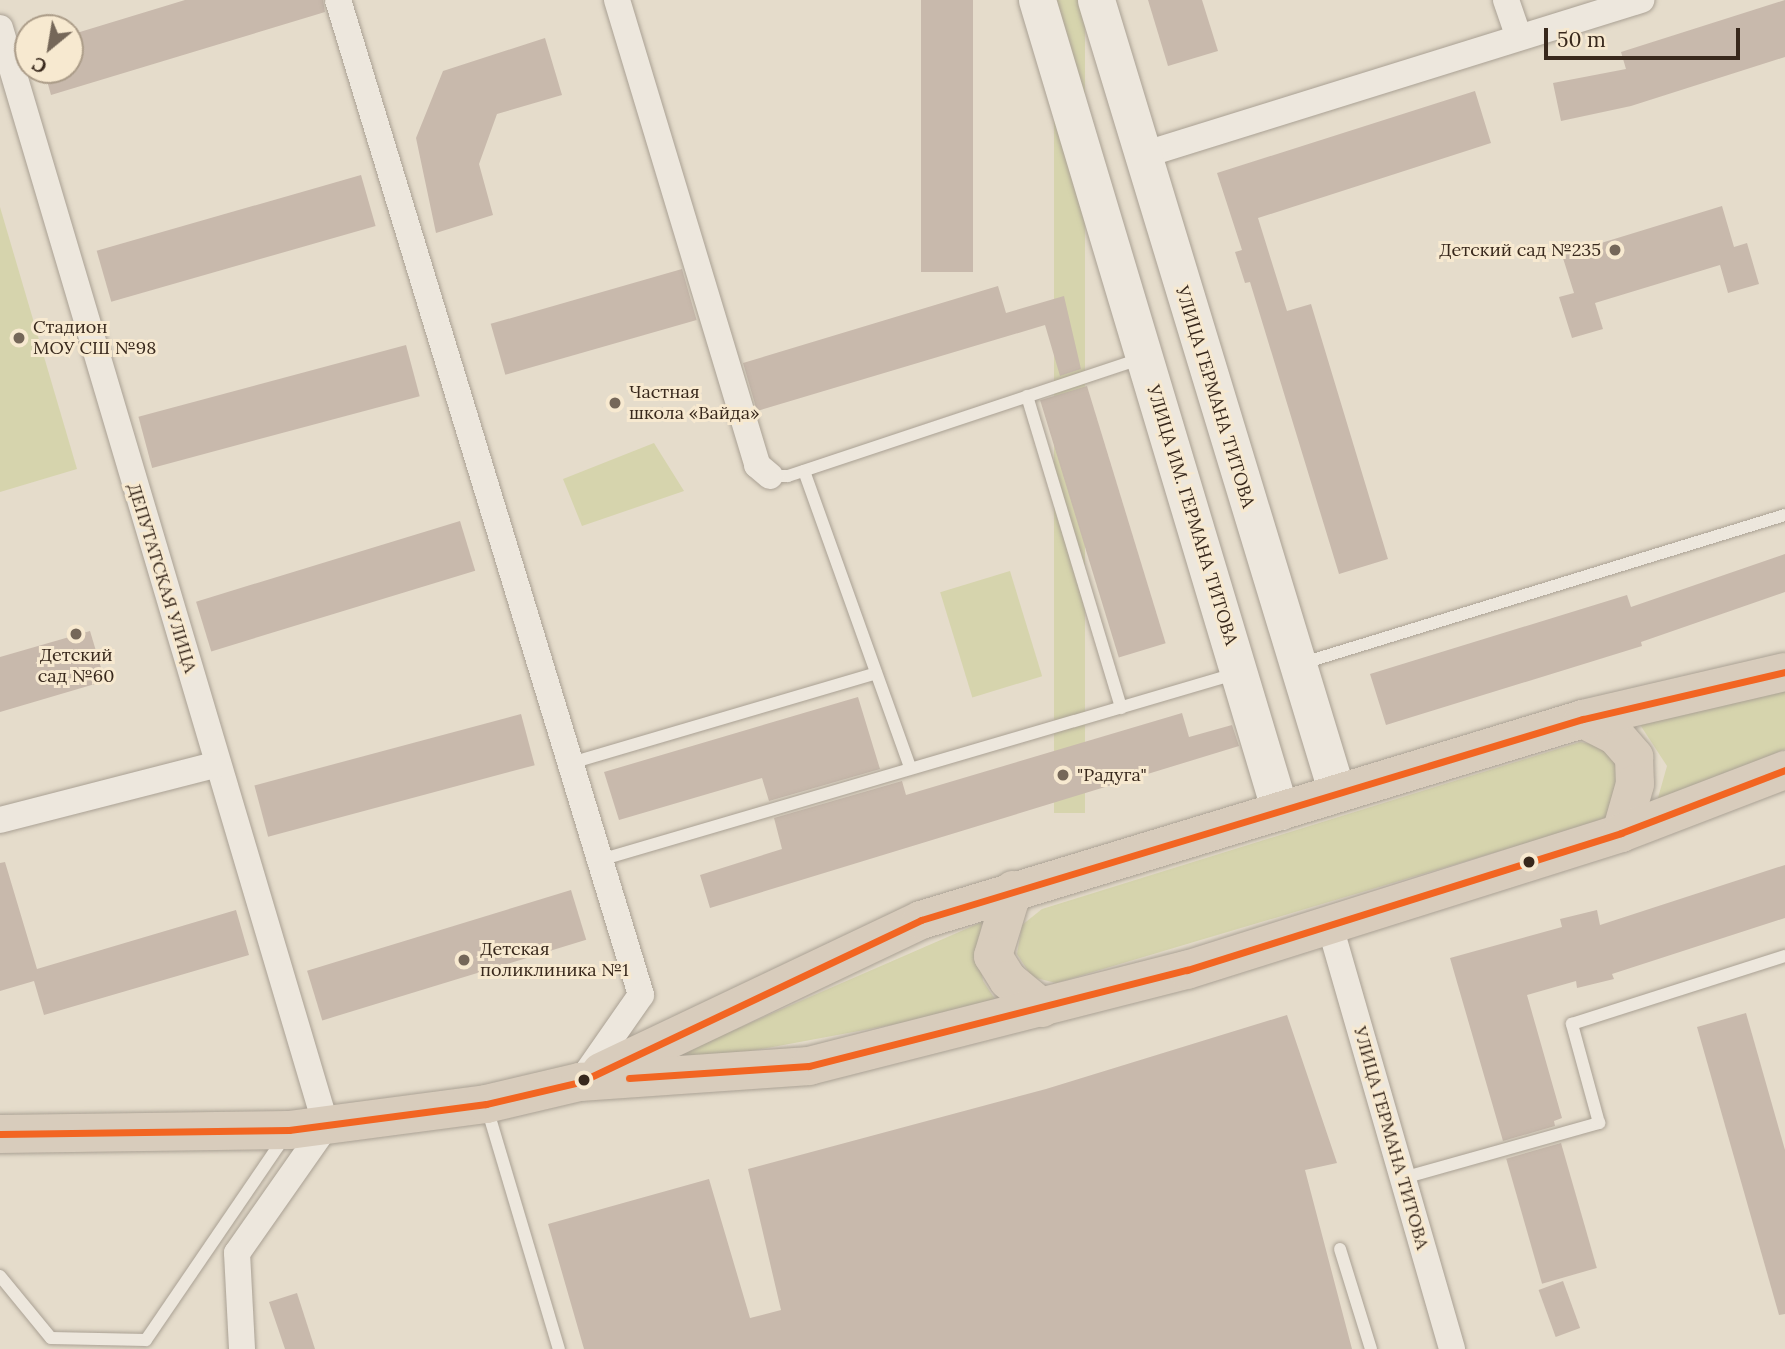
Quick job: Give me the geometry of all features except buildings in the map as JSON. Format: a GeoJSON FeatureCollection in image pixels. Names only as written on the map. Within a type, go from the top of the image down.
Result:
{"type":"FeatureCollection","features":[{"type":"Feature","properties":{"kind":"highway"},"geometry":{"type":"LineString","coordinates":[[580,1082],[921,920],[1583,719],[1783,671]]}},
{"type":"Feature","properties":{"kind":"highway"},"geometry":{"type":"LineString","coordinates":[[1583,719],[1616,736],[1634,757],[1635,784],[1621,833]]}},
{"type":"Feature","properties":{"kind":"highway"},"geometry":{"type":"LineString","coordinates":[[0,1134],[308,1128],[486,1104],[580,1082],[809,1066],[1042,1008],[1329,926],[1621,833],[1774,777]]}},
{"type":"Feature","properties":{"kind":"highway"},"geometry":{"type":"LineString","coordinates":[[1013,890],[993,956],[1008,980],[1042,1008]]}},
{"type":"Feature","properties":{"kind":"street"},"geometry":{"type":"LineString","coordinates":[[338,0],[642,995],[580,1082]]}},
{"type":"Feature","properties":{"kind":"street"},"geometry":{"type":"LineString","coordinates":[[617,0],[757,465],[770,476]]}},
{"type":"Feature","properties":{"kind":"street"},"geometry":{"type":"LineString","coordinates":[[1037,0],[1144,357]]}},
{"type":"Feature","properties":{"kind":"street","name":"УЛИЦА ГЕРМАНА ТИТОВА"},"geometry":{"type":"LineString","coordinates":[[1096,0],[1296,666],[1337,793]]}},
{"type":"Feature","properties":{"kind":"street"},"geometry":{"type":"LineString","coordinates":[[1506,0],[1518,35]]}},
{"type":"Feature","properties":{"kind":"street"},"geometry":{"type":"LineString","coordinates":[[1143,155],[1518,35],[1641,0]]}},
{"type":"Feature","properties":{"kind":"street","name":"ДЕПУТАТСКАЯ УЛИЦА"},"geometry":{"type":"LineString","coordinates":[[0,28],[218,764],[308,1128]]}},
{"type":"Feature","properties":{"kind":"street","name":"УЛИЦА ИМ. ГЕРМАНА ТИТОВА"},"geometry":{"type":"LineString","coordinates":[[1144,357],[1239,673]]}},
{"type":"Feature","properties":{"kind":"street"},"geometry":{"type":"LineString","coordinates":[[1239,673],[1280,811]]}},
{"type":"Feature","properties":{"kind":"street"},"geometry":{"type":"LineString","coordinates":[[0,820],[218,764]]}},
{"type":"Feature","properties":{"kind":"street","name":"УЛИЦА ГЕРМАНА ТИТОВА"},"geometry":{"type":"LineString","coordinates":[[1329,926],[1452,1349]]}},
{"type":"Feature","properties":{"kind":"street"},"geometry":{"type":"LineString","coordinates":[[242,1349],[237,1253],[308,1128]]}},
{"type":"Feature","properties":{"kind":"lane"},"geometry":{"type":"LineString","coordinates":[[770,476],[804,471],[1144,357]]}},
{"type":"Feature","properties":{"kind":"lane"},"geometry":{"type":"LineString","coordinates":[[1027,396],[1121,708]]}},
{"type":"Feature","properties":{"kind":"lane"},"geometry":{"type":"LineString","coordinates":[[804,471],[910,767]]}},
{"type":"Feature","properties":{"kind":"lane"},"geometry":{"type":"LineString","coordinates":[[1296,666],[1785,515]]}},
{"type":"Feature","properties":{"kind":"lane"},"geometry":{"type":"LineString","coordinates":[[571,763],[876,673]]}},
{"type":"Feature","properties":{"kind":"lane"},"geometry":{"type":"LineString","coordinates":[[600,860],[910,767],[1239,673]]}},
{"type":"Feature","properties":{"kind":"lane"},"geometry":{"type":"LineString","coordinates":[[1403,1178],[1599,1123],[1572,1024],[1785,956]]}},
{"type":"Feature","properties":{"kind":"lane"},"geometry":{"type":"LineString","coordinates":[[486,1104],[559,1349]]}},
{"type":"Feature","properties":{"kind":"lane"},"geometry":{"type":"LineString","coordinates":[[0,1276],[51,1338],[146,1340],[308,1128]]}},
{"type":"Feature","properties":{"kind":"lane"},"geometry":{"type":"LineString","coordinates":[[1340,1249],[1371,1349]]}},
{"type":"Feature","properties":{"kind":"shaded area"},"geometry":{"type":"Polygon","coordinates":[[[1054,0],[1085,0],[1085,813],[1054,813],[1054,0]]]}},
{"type":"Feature","properties":{"kind":"shaded area","name":"Стадион МОУ СШ №98"},"geometry":{"type":"Polygon","coordinates":[[[0,207],[77,469],[0,492],[0,207]]]}},
{"type":"Feature","properties":{"kind":"shaded area"},"geometry":{"type":"Polygon","coordinates":[[[654,443],[684,491],[582,526],[563,479],[654,443]]]}},
{"type":"Feature","properties":{"kind":"shaded area"},"geometry":{"type":"Polygon","coordinates":[[[1010,571],[1042,676],[972,698],[940,592],[1010,571]]]}},
{"type":"Feature","properties":{"kind":"shaded area"},"geometry":{"type":"Polygon","coordinates":[[[1785,687],[1785,749],[1656,805],[1667,766],[1637,720],[1785,687]]]}},
{"type":"Feature","properties":{"kind":"shaded area"},"geometry":{"type":"Polygon","coordinates":[[[1580,742],[1607,747],[1620,765],[1608,819],[1056,983],[1032,977],[1017,954],[1022,925],[1042,909],[1580,742]]]}},
{"type":"Feature","properties":{"kind":"shaded area"},"geometry":{"type":"Polygon","coordinates":[[[982,922],[978,948],[983,981],[999,1005],[702,1060],[681,1053],[982,922]]]}},
{"type":"Feature","properties":{"kind":"transit line"},"geometry":{"type":"LineString","coordinates":[[0,1134],[289,1130],[486,1104],[580,1082],[921,920],[1583,719],[1785,672]]}},
{"type":"Feature","properties":{"kind":"transit line"},"geometry":{"type":"LineString","coordinates":[[629,1078],[809,1066],[1187,970],[1621,833],[1785,770]]}},
{"type":"Feature","properties":{"kind":"place","name":"Детский сад №235"},"geometry":{"type":"Point","coordinates":[1615,250]}},
{"type":"Feature","properties":{"kind":"place","name":"Стадион МОУ СШ №98"},"geometry":{"type":"Point","coordinates":[19,338]}},
{"type":"Feature","properties":{"kind":"place","name":"Частная школа «Вайда»"},"geometry":{"type":"Point","coordinates":[615,403]}},
{"type":"Feature","properties":{"kind":"place","name":"Детский сад №60"},"geometry":{"type":"Point","coordinates":[76,634]}},
{"type":"Feature","properties":{"kind":"place","name":"\"Радуга\""},"geometry":{"type":"Point","coordinates":[1063,775]}},
{"type":"Feature","properties":{"kind":"place","name":"Детская поликлиника №1"},"geometry":{"type":"Point","coordinates":[464,960]}}]}
